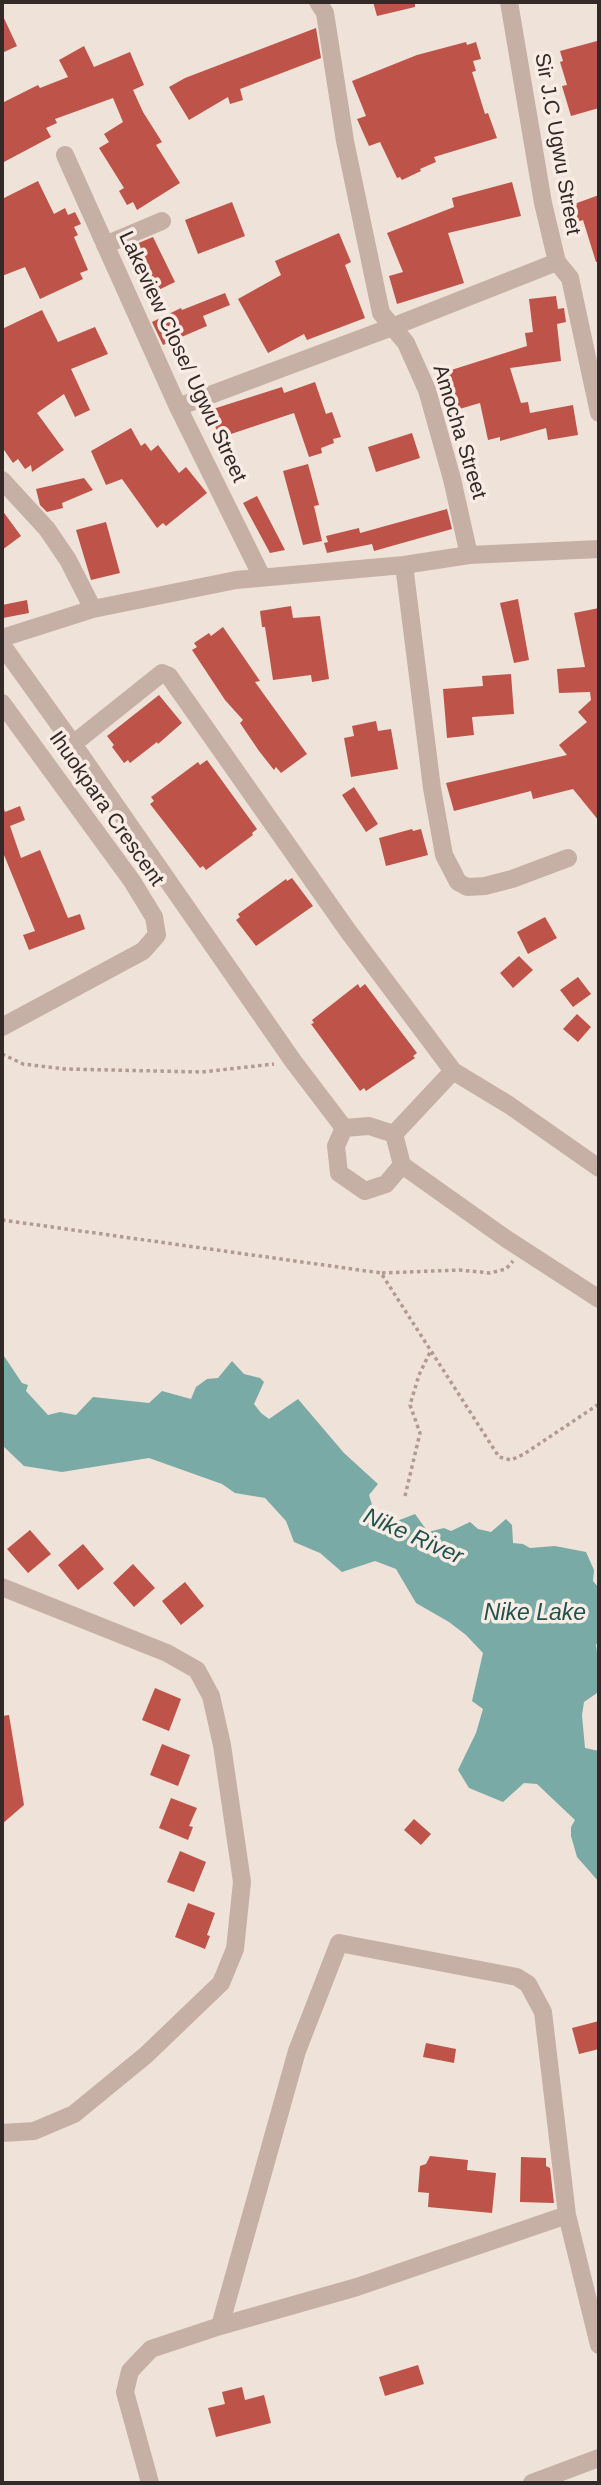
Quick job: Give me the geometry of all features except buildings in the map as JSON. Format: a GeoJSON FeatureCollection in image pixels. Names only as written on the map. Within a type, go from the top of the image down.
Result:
{"type":"FeatureCollection","features":[{"type":"Feature","properties":{"kind":"street","name":"Amocha Street"},"geometry":{"type":"LineString","coordinates":[[318,2],[325,13],[345,141],[381,313],[406,343],[426,390],[452,479],[469,555]]}},
{"type":"Feature","properties":{"kind":"street","name":"Sir J.C Ugwu Street"},"geometry":{"type":"LineString","coordinates":[[509,2],[543,203],[556,262],[570,278],[599,413]]}},
{"type":"Feature","properties":{"kind":"street","name":"Lakeview Close/ Ugwu Street"},"geometry":{"type":"LineString","coordinates":[[65,155],[178,407],[262,577]]}},
{"type":"Feature","properties":{"kind":"street"},"geometry":{"type":"LineString","coordinates":[[105,245],[162,221]]}},
{"type":"Feature","properties":{"kind":"street"},"geometry":{"type":"LineString","coordinates":[[178,407],[393,327],[556,262]]}},
{"type":"Feature","properties":{"kind":"street"},"geometry":{"type":"LineString","coordinates":[[3,482],[47,529],[68,560],[93,609]]}},
{"type":"Feature","properties":{"kind":"street"},"geometry":{"type":"LineString","coordinates":[[2,638],[93,609],[236,580],[404,565],[469,555],[599,549]]}},
{"type":"Feature","properties":{"kind":"street"},"geometry":{"type":"LineString","coordinates":[[404,565],[432,788],[444,855],[458,882],[467,887],[485,886],[568,858]]}},
{"type":"Feature","properties":{"kind":"street"},"geometry":{"type":"LineString","coordinates":[[2,645],[293,1061],[344,1128]]}},
{"type":"Feature","properties":{"kind":"street"},"geometry":{"type":"LineString","coordinates":[[73,744],[162,673],[169,676],[348,931],[453,1071],[509,1105],[599,1168]]}},
{"type":"Feature","properties":{"kind":"street","name":"Ihuokpara Crescent"},"geometry":{"type":"LineString","coordinates":[[2,703],[132,881],[154,917],[157,935],[143,951],[2,1027]]}},
{"type":"Feature","properties":{"kind":"street"},"geometry":{"type":"LineString","coordinates":[[394,1134],[453,1071]]}},
{"type":"Feature","properties":{"kind":"street"},"geometry":{"type":"LineString","coordinates":[[344,1128],[369,1126],[394,1134]]}},
{"type":"Feature","properties":{"kind":"street"},"geometry":{"type":"LineString","coordinates":[[344,1128],[336,1146],[339,1173],[365,1191],[386,1184],[402,1165]]}},
{"type":"Feature","properties":{"kind":"street"},"geometry":{"type":"LineString","coordinates":[[394,1134],[402,1165],[505,1238],[599,1299]]}},
{"type":"Feature","properties":{"kind":"street"},"geometry":{"type":"LineString","coordinates":[[2,1587],[167,1653],[197,1670],[211,1696],[222,1745],[242,1882],[235,1949],[221,1983],[146,2055],[74,2114],[34,2132],[2,2133]]}},
{"type":"Feature","properties":{"kind":"street"},"geometry":{"type":"LineString","coordinates":[[220,2326],[297,2051],[339,1943],[516,1977],[528,1984],[543,2012],[567,2215],[599,2345]]}},
{"type":"Feature","properties":{"kind":"street"},"geometry":{"type":"LineString","coordinates":[[150,2483],[125,2392],[130,2371],[150,2349],[357,2287],[567,2215]]}},
{"type":"Feature","properties":{"kind":"street"},"geometry":{"type":"LineString","coordinates":[[532,2483],[599,2458]]}},
{"type":"Feature","properties":{"kind":"path"},"geometry":{"type":"LineString","coordinates":[[2,1054],[23,1064],[54,1068],[149,1072],[235,1070],[293,1061]]}},
{"type":"Feature","properties":{"kind":"path"},"geometry":{"type":"LineString","coordinates":[[2,1220],[382,1273],[458,1270],[490,1273],[506,1269],[524,1249]]}},
{"type":"Feature","properties":{"kind":"path"},"geometry":{"type":"LineString","coordinates":[[382,1273],[499,1457],[511,1460],[524,1454],[599,1404]]}},
{"type":"Feature","properties":{"kind":"path"},"geometry":{"type":"LineString","coordinates":[[405,1496],[420,1433],[410,1405],[431,1350]]}},
{"type":"Feature","properties":{"kind":"water","name":"Nike Lake"},"geometry":{"type":"Polygon","coordinates":[[[2,1353],[22,1383],[28,1385],[26,1391],[48,1415],[60,1412],[76,1415],[93,1397],[149,1403],[162,1391],[191,1399],[196,1387],[207,1379],[218,1378],[232,1361],[244,1374],[260,1378],[264,1382],[254,1404],[261,1413],[269,1419],[298,1399],[344,1453],[378,1484],[369,1495],[377,1521],[397,1521],[415,1514],[428,1532],[444,1528],[451,1531],[470,1522],[478,1529],[491,1532],[506,1519],[512,1525],[513,1543],[530,1548],[555,1546],[586,1552],[594,1570],[593,1581],[599,1588],[597,1693],[584,1702],[582,1715],[585,1748],[599,1751],[599,1882],[577,1857],[571,1836],[571,1827],[575,1820],[537,1784],[524,1783],[503,1802],[469,1788],[458,1770],[476,1733],[483,1709],[472,1701],[483,1653],[449,1622],[416,1603],[396,1569],[375,1561],[342,1572],[320,1553],[294,1542],[286,1521],[265,1498],[235,1493],[222,1484],[149,1458],[62,1472],[24,1466],[2,1445],[2,1353]]]}},
{"type":"Feature","properties":{"kind":"water label","name":"Nike River"},"geometry":{"type":"Point","coordinates":[413,1537]}}]}
